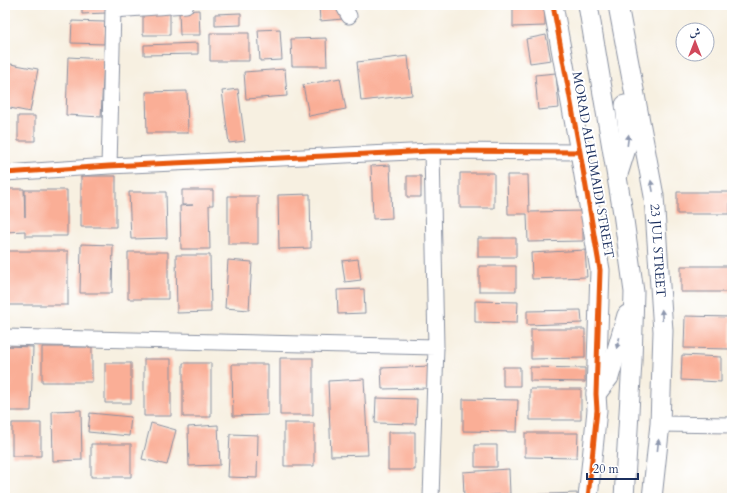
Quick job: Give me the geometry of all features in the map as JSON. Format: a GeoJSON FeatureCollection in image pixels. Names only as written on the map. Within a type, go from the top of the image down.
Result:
{"type":"FeatureCollection","features":[{"type":"Feature","properties":{"kind":"street"},"geometry":{"type":"LineString","coordinates":[[109,166],[113,10],[186,5]]}},
{"type":"Feature","properties":{"kind":"street","name":"MORAD ALHUMAIDI STREET"},"geometry":{"type":"LineString","coordinates":[[553,5],[600,270],[596,394],[597,410],[588,498]]}},
{"type":"Feature","properties":{"kind":"street"},"geometry":{"type":"LineString","coordinates":[[588,5],[617,177],[634,292],[632,360],[624,498]]}},
{"type":"Feature","properties":{"kind":"street"},"geometry":{"type":"LineString","coordinates":[[617,177],[629,140],[624,98],[616,59],[615,38],[619,13]]}},
{"type":"Feature","properties":{"kind":"street","name":"23 JUL STREET"},"geometry":{"type":"LineString","coordinates":[[619,13],[654,196],[663,332],[660,424],[652,498]]}},
{"type":"Feature","properties":{"kind":"street"},"geometry":{"type":"LineString","coordinates":[[431,498],[436,347],[432,151]]}},
{"type":"Feature","properties":{"kind":"street"},"geometry":{"type":"LineString","coordinates":[[5,173],[109,166],[432,151],[580,152]]}},
{"type":"Feature","properties":{"kind":"street"},"geometry":{"type":"LineString","coordinates":[[596,394],[609,377],[634,292]]}},
{"type":"Feature","properties":{"kind":"street"},"geometry":{"type":"LineString","coordinates":[[5,337],[436,347]]}},
{"type":"Feature","properties":{"kind":"street"},"geometry":{"type":"LineString","coordinates":[[660,424],[732,424]]}},
{"type":"Feature","properties":{"kind":"building"},"geometry":{"type":"Polygon","coordinates":[[[82,5],[106,5],[106,13],[82,14],[82,5]]]}},
{"type":"Feature","properties":{"kind":"building"},"geometry":{"type":"Polygon","coordinates":[[[319,5],[342,5],[343,19],[320,21],[319,5]]]}},
{"type":"Feature","properties":{"kind":"building"},"geometry":{"type":"Polygon","coordinates":[[[513,5],[545,5],[545,26],[513,27],[513,5]]]}},
{"type":"Feature","properties":{"kind":"building"},"geometry":{"type":"Polygon","coordinates":[[[143,9],[170,9],[170,35],[143,35],[143,9]]]}},
{"type":"Feature","properties":{"kind":"building"},"geometry":{"type":"Polygon","coordinates":[[[199,10],[200,35],[180,35],[179,11],[199,10]]]}},
{"type":"Feature","properties":{"kind":"building"},"geometry":{"type":"Polygon","coordinates":[[[241,13],[241,25],[215,26],[215,14],[241,13]]]}},
{"type":"Feature","properties":{"kind":"building"},"geometry":{"type":"Polygon","coordinates":[[[72,21],[105,22],[104,44],[71,43],[72,21]]]}},
{"type":"Feature","properties":{"kind":"building"},"geometry":{"type":"Polygon","coordinates":[[[280,29],[282,60],[260,61],[258,30],[280,29]]]}},
{"type":"Feature","properties":{"kind":"building"},"geometry":{"type":"Polygon","coordinates":[[[210,33],[249,33],[249,61],[210,61],[210,33]]]}},
{"type":"Feature","properties":{"kind":"building"},"geometry":{"type":"Polygon","coordinates":[[[546,35],[551,60],[530,63],[526,39],[546,35]]]}},
{"type":"Feature","properties":{"kind":"building"},"geometry":{"type":"Polygon","coordinates":[[[326,38],[327,66],[292,66],[291,39],[326,38]]]}},
{"type":"Feature","properties":{"kind":"building"},"geometry":{"type":"Polygon","coordinates":[[[198,43],[198,54],[144,55],[144,45],[198,43]]]}},
{"type":"Feature","properties":{"kind":"building"},"geometry":{"type":"Polygon","coordinates":[[[408,56],[412,95],[361,101],[357,62],[408,56]]]}},
{"type":"Feature","properties":{"kind":"building"},"geometry":{"type":"Polygon","coordinates":[[[68,57],[104,59],[101,117],[66,115],[68,57]]]}},
{"type":"Feature","properties":{"kind":"building"},"geometry":{"type":"Polygon","coordinates":[[[5,63],[38,69],[30,112],[5,107],[5,63]]]}},
{"type":"Feature","properties":{"kind":"building"},"geometry":{"type":"Polygon","coordinates":[[[285,69],[287,96],[246,99],[244,72],[285,69]]]}},
{"type":"Feature","properties":{"kind":"building"},"geometry":{"type":"Polygon","coordinates":[[[556,73],[559,108],[538,110],[535,75],[556,73]]]}},
{"type":"Feature","properties":{"kind":"building"},"geometry":{"type":"Polygon","coordinates":[[[340,78],[346,109],[309,116],[303,85],[340,78]]]}},
{"type":"Feature","properties":{"kind":"building"},"geometry":{"type":"Polygon","coordinates":[[[238,89],[245,141],[229,143],[222,91],[238,89]]]}},
{"type":"Feature","properties":{"kind":"building"},"geometry":{"type":"Polygon","coordinates":[[[187,91],[188,133],[147,133],[146,92],[187,91]]]}},
{"type":"Feature","properties":{"kind":"building"},"geometry":{"type":"Polygon","coordinates":[[[18,116],[35,116],[35,141],[18,141],[18,116]]]}},
{"type":"Feature","properties":{"kind":"building"},"geometry":{"type":"Polygon","coordinates":[[[390,165],[392,218],[373,219],[371,166],[390,165]]]}},
{"type":"Feature","properties":{"kind":"building"},"geometry":{"type":"Polygon","coordinates":[[[460,173],[494,173],[494,208],[460,208],[460,173]]]}},
{"type":"Feature","properties":{"kind":"building"},"geometry":{"type":"Polygon","coordinates":[[[507,175],[528,175],[529,212],[583,211],[583,241],[528,242],[527,214],[508,214],[507,175]]]}},
{"type":"Feature","properties":{"kind":"building"},"geometry":{"type":"Polygon","coordinates":[[[81,176],[116,176],[116,227],[81,227],[81,176]]]}},
{"type":"Feature","properties":{"kind":"building"},"geometry":{"type":"Polygon","coordinates":[[[407,176],[421,176],[421,197],[407,197],[407,176]]]}},
{"type":"Feature","properties":{"kind":"building"},"geometry":{"type":"Polygon","coordinates":[[[5,189],[24,189],[25,217],[25,190],[67,190],[67,236],[25,236],[25,231],[5,232],[5,189]]]}},
{"type":"Feature","properties":{"kind":"building"},"geometry":{"type":"Polygon","coordinates":[[[182,190],[213,190],[213,205],[209,205],[210,249],[181,249],[180,206],[193,205],[182,205],[182,190]]]}},
{"type":"Feature","properties":{"kind":"building"},"geometry":{"type":"Polygon","coordinates":[[[129,192],[166,192],[167,238],[131,239],[129,192]]]}},
{"type":"Feature","properties":{"kind":"building"},"geometry":{"type":"Polygon","coordinates":[[[677,192],[730,192],[730,214],[677,214],[677,192]]]}},
{"type":"Feature","properties":{"kind":"building"},"geometry":{"type":"Polygon","coordinates":[[[310,194],[311,248],[279,249],[278,195],[310,194]]]}},
{"type":"Feature","properties":{"kind":"building"},"geometry":{"type":"Polygon","coordinates":[[[228,196],[258,196],[258,244],[228,244],[228,196]]]}},
{"type":"Feature","properties":{"kind":"building"},"geometry":{"type":"Polygon","coordinates":[[[478,238],[516,238],[516,257],[478,257],[478,238]]]}},
{"type":"Feature","properties":{"kind":"building"},"geometry":{"type":"Polygon","coordinates":[[[81,244],[113,245],[112,293],[80,293],[81,244]]]}},
{"type":"Feature","properties":{"kind":"building"},"geometry":{"type":"Polygon","coordinates":[[[585,250],[587,277],[532,279],[531,253],[585,250]]]}},
{"type":"Feature","properties":{"kind":"building"},"geometry":{"type":"Polygon","coordinates":[[[5,251],[68,251],[68,305],[5,305],[5,251]]]}},
{"type":"Feature","properties":{"kind":"building"},"geometry":{"type":"Polygon","coordinates":[[[128,252],[168,252],[168,299],[128,299],[128,252]]]}},
{"type":"Feature","properties":{"kind":"building"},"geometry":{"type":"Polygon","coordinates":[[[176,255],[210,255],[211,312],[177,313],[176,255]]]}},
{"type":"Feature","properties":{"kind":"building"},"geometry":{"type":"Polygon","coordinates":[[[358,259],[361,280],[345,282],[342,261],[358,259]]]}},
{"type":"Feature","properties":{"kind":"building"},"geometry":{"type":"Polygon","coordinates":[[[228,260],[252,262],[249,310],[225,308],[228,260]]]}},
{"type":"Feature","properties":{"kind":"building"},"geometry":{"type":"Polygon","coordinates":[[[479,266],[516,266],[516,291],[479,291],[479,266]]]}},
{"type":"Feature","properties":{"kind":"building"},"geometry":{"type":"Polygon","coordinates":[[[681,266],[732,266],[732,292],[681,292],[681,266]]]}},
{"type":"Feature","properties":{"kind":"building"},"geometry":{"type":"Polygon","coordinates":[[[364,289],[365,313],[338,314],[337,290],[364,289]]]}},
{"type":"Feature","properties":{"kind":"building"},"geometry":{"type":"Polygon","coordinates":[[[475,301],[518,302],[517,323],[475,322],[475,301]]]}},
{"type":"Feature","properties":{"kind":"building"},"geometry":{"type":"Polygon","coordinates":[[[581,310],[582,323],[527,325],[527,311],[581,310]]]}},
{"type":"Feature","properties":{"kind":"building"},"geometry":{"type":"Polygon","coordinates":[[[685,316],[731,317],[730,349],[684,348],[685,316]]]}},
{"type":"Feature","properties":{"kind":"building"},"geometry":{"type":"Polygon","coordinates":[[[531,329],[585,329],[585,358],[531,359],[531,329]]]}},
{"type":"Feature","properties":{"kind":"building"},"geometry":{"type":"Polygon","coordinates":[[[5,346],[33,347],[31,411],[5,411],[5,346]]]}},
{"type":"Feature","properties":{"kind":"building"},"geometry":{"type":"Polygon","coordinates":[[[42,347],[92,347],[92,382],[42,382],[42,347]]]}},
{"type":"Feature","properties":{"kind":"building"},"geometry":{"type":"Polygon","coordinates":[[[730,351],[732,351],[732,396],[729,396],[730,351]]]}},
{"type":"Feature","properties":{"kind":"building"},"geometry":{"type":"Polygon","coordinates":[[[682,355],[721,357],[721,382],[681,380],[682,355]]]}},
{"type":"Feature","properties":{"kind":"building"},"geometry":{"type":"Polygon","coordinates":[[[280,358],[313,358],[313,415],[280,415],[280,358]]]}},
{"type":"Feature","properties":{"kind":"building"},"geometry":{"type":"Polygon","coordinates":[[[144,359],[171,359],[171,416],[144,416],[144,359]]]}},
{"type":"Feature","properties":{"kind":"building"},"geometry":{"type":"Polygon","coordinates":[[[105,363],[131,363],[131,403],[105,403],[105,363]]]}},
{"type":"Feature","properties":{"kind":"building"},"geometry":{"type":"Polygon","coordinates":[[[183,363],[211,363],[211,417],[183,417],[183,363]]]}},
{"type":"Feature","properties":{"kind":"building"},"geometry":{"type":"Polygon","coordinates":[[[232,364],[268,364],[268,415],[233,416],[232,364]]]}},
{"type":"Feature","properties":{"kind":"building"},"geometry":{"type":"Polygon","coordinates":[[[431,366],[431,388],[382,389],[381,368],[431,366]]]}},
{"type":"Feature","properties":{"kind":"building"},"geometry":{"type":"Polygon","coordinates":[[[503,367],[520,367],[520,386],[503,386],[503,367]]]}},
{"type":"Feature","properties":{"kind":"building"},"geometry":{"type":"Polygon","coordinates":[[[530,367],[585,368],[585,382],[530,381],[530,367]]]}},
{"type":"Feature","properties":{"kind":"building"},"geometry":{"type":"Polygon","coordinates":[[[364,379],[368,455],[331,456],[328,381],[364,379]]]}},
{"type":"Feature","properties":{"kind":"building"},"geometry":{"type":"Polygon","coordinates":[[[530,389],[581,389],[581,420],[530,420],[530,389]]]}},
{"type":"Feature","properties":{"kind":"building"},"geometry":{"type":"Polygon","coordinates":[[[376,398],[417,399],[416,424],[375,423],[376,398]]]}},
{"type":"Feature","properties":{"kind":"building"},"geometry":{"type":"Polygon","coordinates":[[[463,399],[518,400],[517,432],[463,431],[463,399]]]}},
{"type":"Feature","properties":{"kind":"building"},"geometry":{"type":"Polygon","coordinates":[[[81,410],[82,460],[53,461],[52,411],[81,410]]]}},
{"type":"Feature","properties":{"kind":"building"},"geometry":{"type":"Polygon","coordinates":[[[90,413],[131,417],[129,436],[88,432],[90,413]]]}},
{"type":"Feature","properties":{"kind":"building"},"geometry":{"type":"Polygon","coordinates":[[[12,423],[41,423],[41,456],[12,456],[12,423]]]}},
{"type":"Feature","properties":{"kind":"building"},"geometry":{"type":"Polygon","coordinates":[[[151,423],[176,430],[167,465],[142,459],[151,423]]]}},
{"type":"Feature","properties":{"kind":"building"},"geometry":{"type":"Polygon","coordinates":[[[284,423],[314,423],[314,466],[284,466],[284,423]]]}},
{"type":"Feature","properties":{"kind":"building"},"geometry":{"type":"Polygon","coordinates":[[[218,425],[220,465],[189,466],[188,427],[218,425]]]}},
{"type":"Feature","properties":{"kind":"building"},"geometry":{"type":"Polygon","coordinates":[[[388,432],[415,432],[415,470],[388,470],[388,432]]]}},
{"type":"Feature","properties":{"kind":"building"},"geometry":{"type":"Polygon","coordinates":[[[525,433],[578,433],[577,458],[525,457],[525,433]]]}},
{"type":"Feature","properties":{"kind":"building"},"geometry":{"type":"Polygon","coordinates":[[[230,434],[258,435],[257,478],[228,477],[230,434]]]}},
{"type":"Feature","properties":{"kind":"building"},"geometry":{"type":"Polygon","coordinates":[[[91,444],[131,444],[131,477],[91,477],[91,444]]]}},
{"type":"Feature","properties":{"kind":"building"},"geometry":{"type":"Polygon","coordinates":[[[475,445],[497,445],[497,467],[475,467],[475,445]]]}},
{"type":"Feature","properties":{"kind":"building"},"geometry":{"type":"Polygon","coordinates":[[[509,469],[510,494],[464,497],[463,472],[509,469]]]}},
{"type":"Feature","properties":{"kind":"building"},"geometry":{"type":"Polygon","coordinates":[[[577,493],[577,498],[520,498],[520,495],[577,493]]]}},
{"type":"Feature","properties":{"kind":"cycle path"},"geometry":{"type":"LineString","coordinates":[[553,5],[600,270],[596,394],[597,410],[588,498]]}},
{"type":"Feature","properties":{"kind":"cycle path"},"geometry":{"type":"LineString","coordinates":[[5,173],[109,166],[432,151],[580,152]]}}]}
